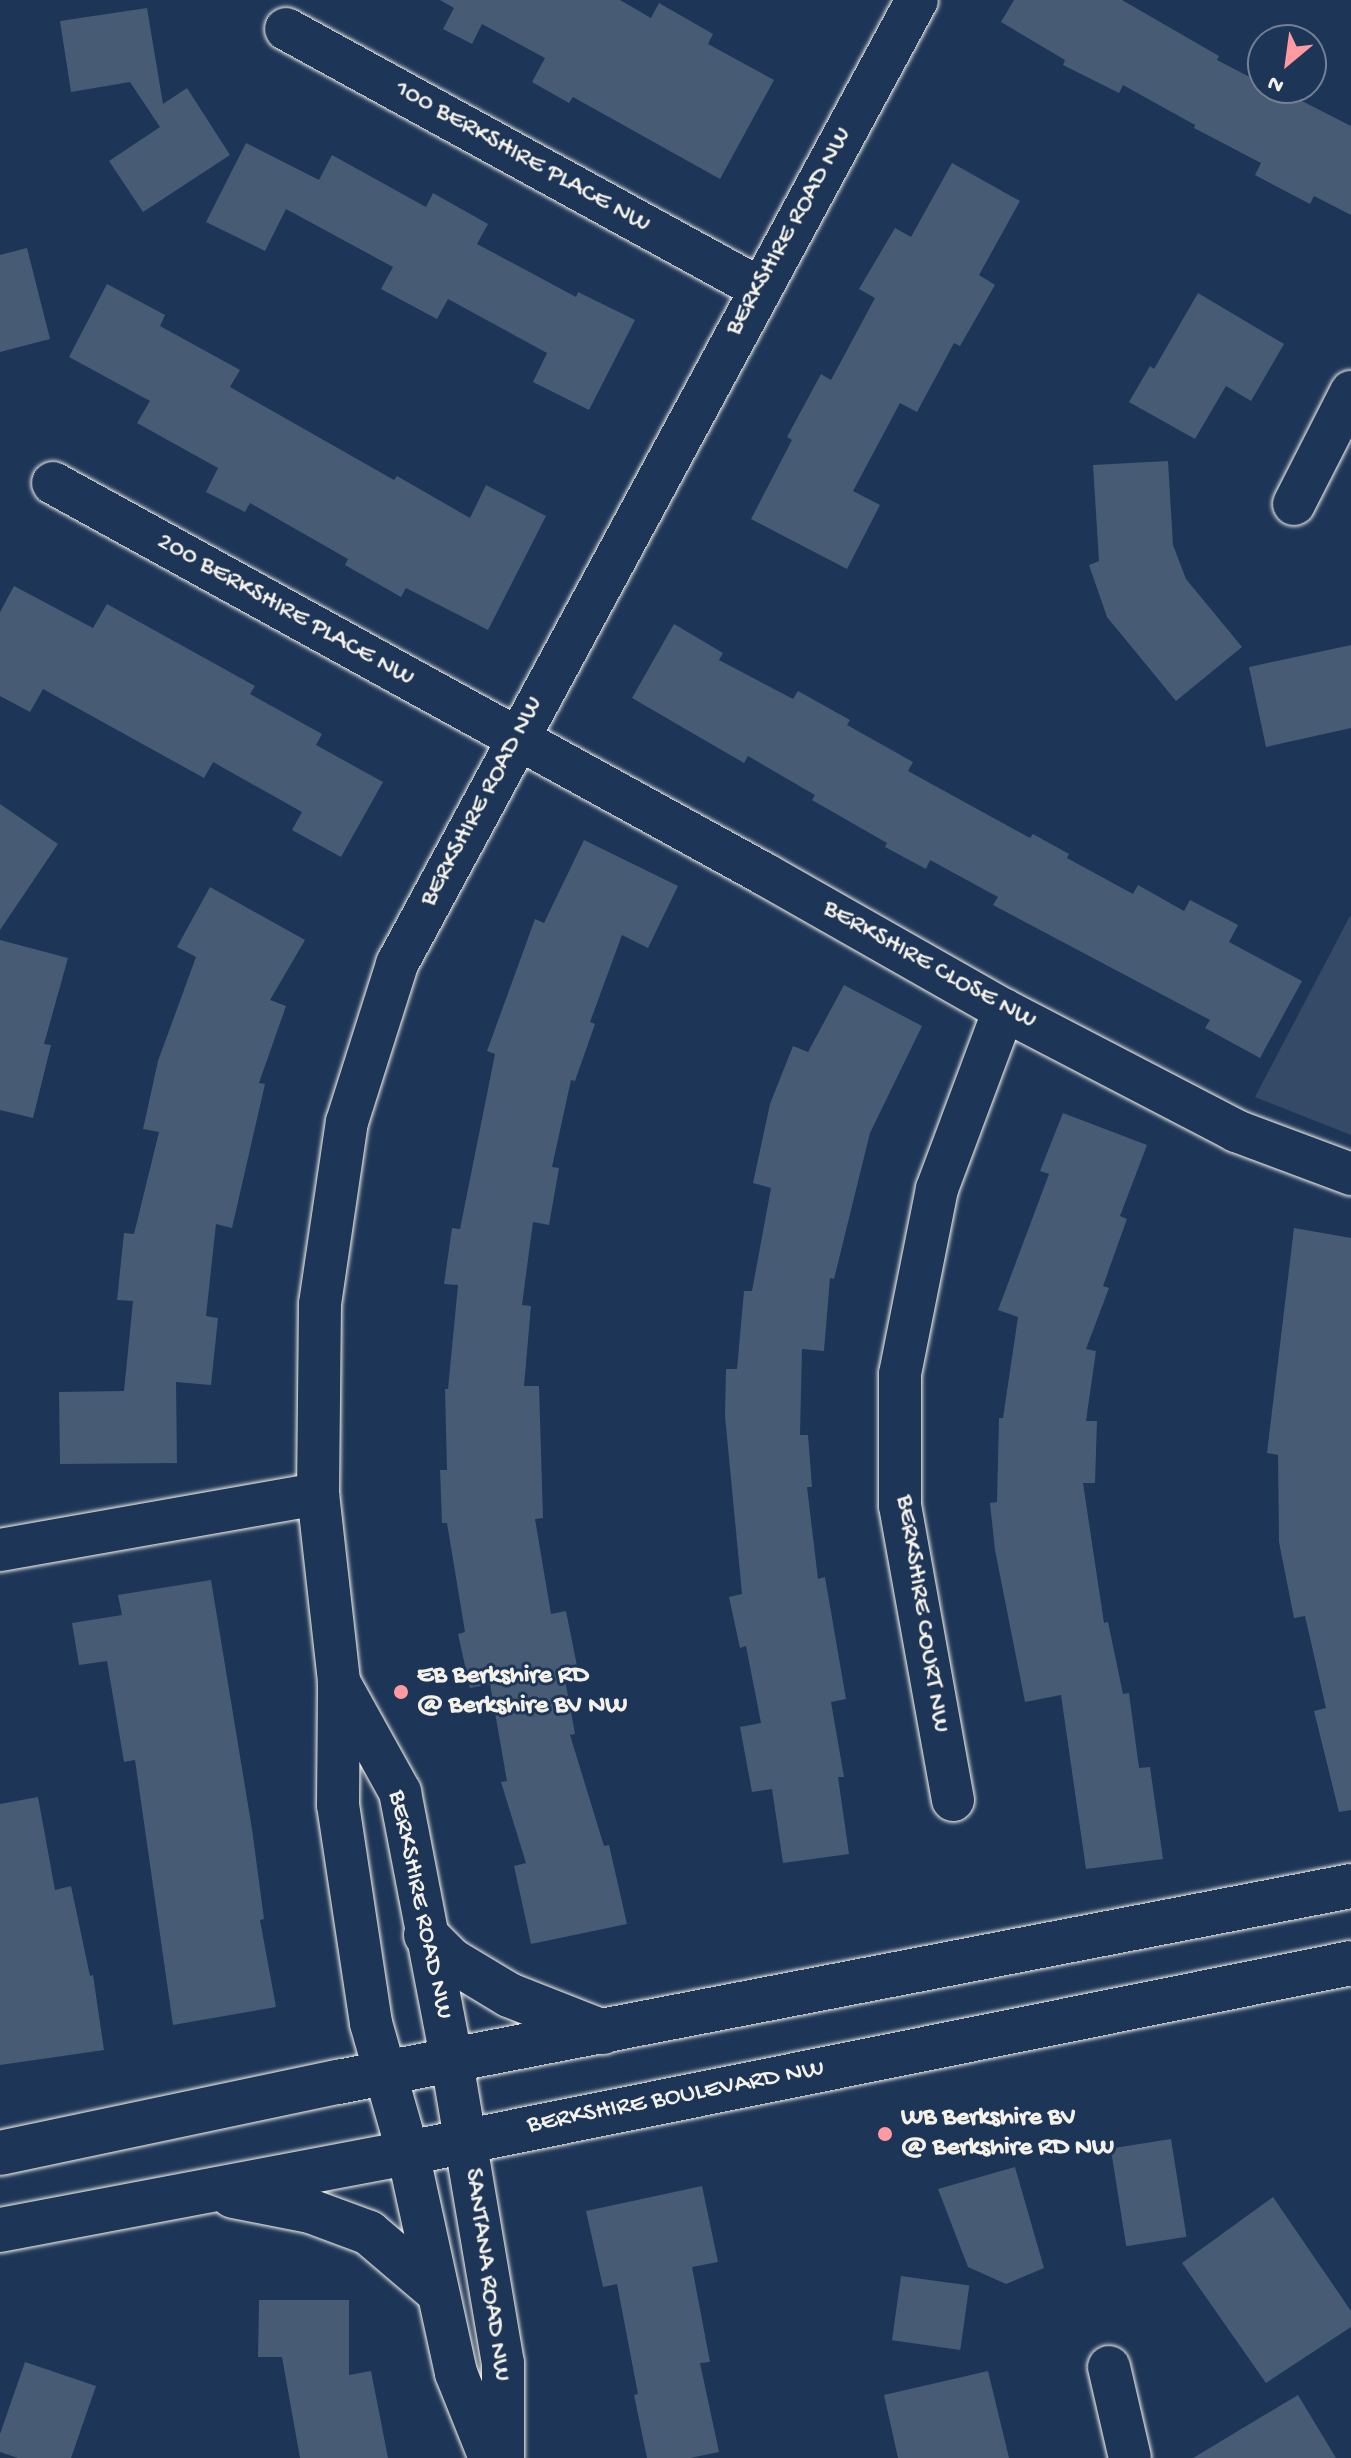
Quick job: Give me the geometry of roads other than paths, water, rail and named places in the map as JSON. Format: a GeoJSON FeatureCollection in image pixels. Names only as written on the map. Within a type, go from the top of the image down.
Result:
{"type":"FeatureCollection","features":[{"type":"Feature","properties":{"kind":"main road"},"geometry":{"type":"LineString","coordinates":[[0,2153],[385,2074],[1351,1886]]}},
{"type":"Feature","properties":{"kind":"main road"},"geometry":{"type":"LineString","coordinates":[[426,1935],[451,1960],[509,1995],[603,2032]]}},
{"type":"Feature","properties":{"kind":"main road","name":"BERKSHIRE BOULEVARD NW"},"geometry":{"type":"LineString","coordinates":[[0,2230],[408,2153],[1351,1963]]}},
{"type":"Feature","properties":{"kind":"main road"},"geometry":{"type":"LineString","coordinates":[[207,2191],[310,2211],[369,2233],[436,2290]]}},
{"type":"Feature","properties":{"kind":"street","name":"BERKSHIRE ROAD NW"},"geometry":{"type":"LineString","coordinates":[[408,2153],[371,2023],[338,1805],[339,1681],[318,1494],[320,1304],[347,1122],[397,964],[917,0]]}},
{"type":"Feature","properties":{"kind":"street","name":"100 BERKSHIRE PLACE NW"},"geometry":{"type":"LineString","coordinates":[[286,29],[759,288]]}},
{"type":"Feature","properties":{"kind":"street"},"geometry":{"type":"LineString","coordinates":[[1294,504],[1351,392]]}},
{"type":"Feature","properties":{"kind":"street","name":"200 BERKSHIRE PLACE NW"},"geometry":{"type":"LineString","coordinates":[[53,483],[517,739]]}},
{"type":"Feature","properties":{"kind":"street","name":"BERKSHIRE CLOSE NW"},"geometry":{"type":"LineString","coordinates":[[517,739],[1004,1010],[1236,1131],[1351,1174]]}},
{"type":"Feature","properties":{"kind":"street","name":"BERKSHIRE COURT NW"},"geometry":{"type":"LineString","coordinates":[[953,1800],[900,1506],[900,1374],[937,1189],[1004,1010]]}},
{"type":"Feature","properties":{"kind":"street"},"geometry":{"type":"LineString","coordinates":[[0,1550],[318,1494]]}},
{"type":"Feature","properties":{"kind":"street","name":"BERKSHIRE ROAD NW"},"geometry":{"type":"LineString","coordinates":[[339,1681],[400,1792],[465,2140]]}},
{"type":"Feature","properties":{"kind":"street","name":"SANTANA ROAD NW"},"geometry":{"type":"LineString","coordinates":[[465,2140],[503,2363],[503,2458]]}},
{"type":"Feature","properties":{"kind":"street","name":"SANTANA ROAD NW"},"geometry":{"type":"LineString","coordinates":[[408,2153],[456,2373],[490,2458]]}},
{"type":"Feature","properties":{"kind":"street"},"geometry":{"type":"LineString","coordinates":[[1109,2367],[1130,2458]]}},
{"type":"Feature","properties":{"kind":"place","name":"EB Berkshire RD @ Berkshire BV NW"},"geometry":{"type":"Point","coordinates":[401,1692]}},
{"type":"Feature","properties":{"kind":"place","name":"WB Berkshire BV @ Berkshire RD NW"},"geometry":{"type":"Point","coordinates":[885,2134]}}]}
